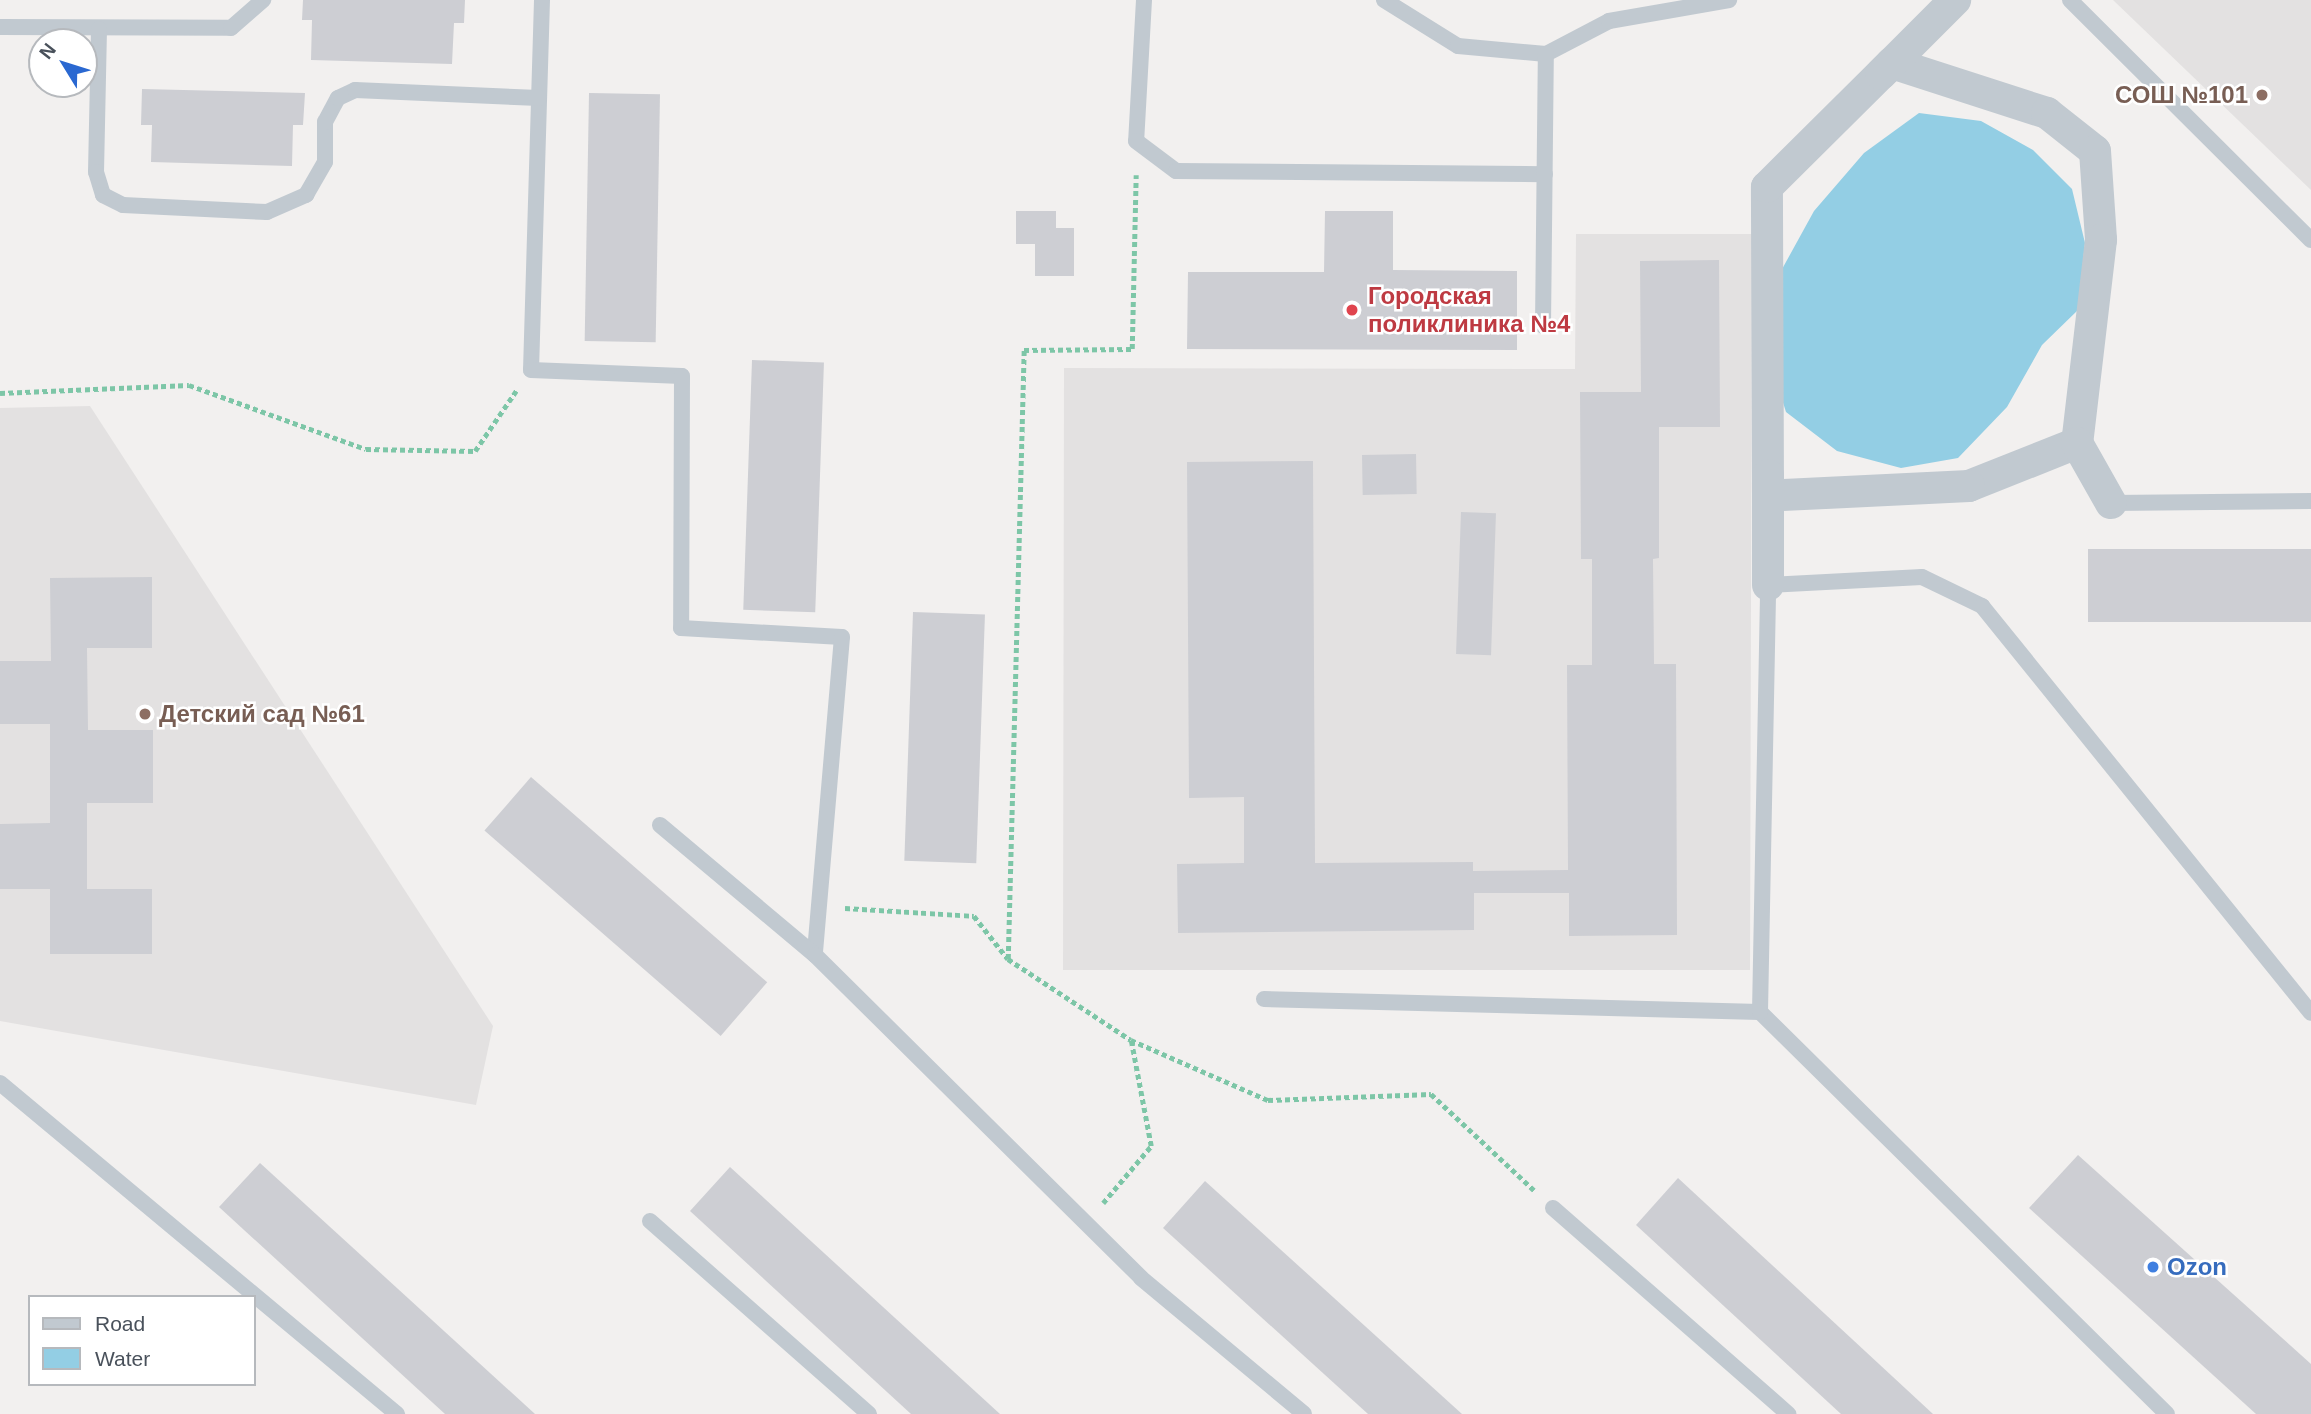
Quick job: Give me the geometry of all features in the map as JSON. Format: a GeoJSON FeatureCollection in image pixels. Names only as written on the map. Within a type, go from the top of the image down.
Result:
{"type":"FeatureCollection","features":[{"type":"Feature","properties":{"kind":"street"},"geometry":{"type":"LineString","coordinates":[[1768,585],[1767,187],[1955,0]]}},
{"type":"Feature","properties":{"kind":"street"},"geometry":{"type":"LineString","coordinates":[[1892,63],[2047,113],[2095,151],[2101,240],[2077,443],[2111,503]]}},
{"type":"Feature","properties":{"kind":"street"},"geometry":{"type":"LineString","coordinates":[[1768,496],[1969,486],[2077,443]]}},
{"type":"Feature","properties":{"kind":"lane"},"geometry":{"type":"LineString","coordinates":[[0,27],[231,28],[263,0]]}},
{"type":"Feature","properties":{"kind":"lane"},"geometry":{"type":"LineString","coordinates":[[542,0],[531,370],[682,376],[681,628],[842,637],[815,955]]}},
{"type":"Feature","properties":{"kind":"lane"},"geometry":{"type":"LineString","coordinates":[[1143,0],[1136,141],[1176,171],[1545,174]]}},
{"type":"Feature","properties":{"kind":"lane"},"geometry":{"type":"LineString","coordinates":[[1384,0],[1458,46],[1546,54],[1609,21],[1730,0]]}},
{"type":"Feature","properties":{"kind":"lane"},"geometry":{"type":"LineString","coordinates":[[2070,0],[2311,240]]}},
{"type":"Feature","properties":{"kind":"lane"},"geometry":{"type":"LineString","coordinates":[[99,29],[96,172],[103,195],[123,205],[267,212],[306,195],[325,162],[325,122],[338,98],[355,90],[540,98]]}},
{"type":"Feature","properties":{"kind":"lane"},"geometry":{"type":"LineString","coordinates":[[1543,326],[1546,54]]}},
{"type":"Feature","properties":{"kind":"lane"},"geometry":{"type":"LineString","coordinates":[[2111,503],[2311,501]]}},
{"type":"Feature","properties":{"kind":"lane"},"geometry":{"type":"LineString","coordinates":[[1760,1012],[1768,585],[1922,578],[1982,606],[2311,1013]]}},
{"type":"Feature","properties":{"kind":"lane"},"geometry":{"type":"LineString","coordinates":[[660,825],[815,955],[1141,1278],[1304,1414]]}},
{"type":"Feature","properties":{"kind":"lane"},"geometry":{"type":"LineString","coordinates":[[1264,999],[1760,1012],[2167,1414]]}},
{"type":"Feature","properties":{"kind":"lane"},"geometry":{"type":"LineString","coordinates":[[0,1083],[254,1295]]}},
{"type":"Feature","properties":{"kind":"lane"},"geometry":{"type":"LineString","coordinates":[[1553,1208],[1788,1414]]}},
{"type":"Feature","properties":{"kind":"lane"},"geometry":{"type":"LineString","coordinates":[[650,1221],[869,1414]]}},
{"type":"Feature","properties":{"kind":"lane"},"geometry":{"type":"LineString","coordinates":[[256,1296],[397,1414]]}},
{"type":"Feature","properties":{"kind":"path"},"geometry":{"type":"LineString","coordinates":[[1008,959],[1024,350],[1132,349],[1136,141]]}},
{"type":"Feature","properties":{"kind":"path"},"geometry":{"type":"LineString","coordinates":[[0,393],[189,385],[366,449],[475,451],[531,370]]}},
{"type":"Feature","properties":{"kind":"path"},"geometry":{"type":"LineString","coordinates":[[819,907],[974,916],[1008,959],[1131,1040],[1268,1100],[1430,1094],[1553,1208]]}},
{"type":"Feature","properties":{"kind":"path"},"geometry":{"type":"LineString","coordinates":[[1087,1224],[1151,1146],[1131,1040]]}},
{"type":"Feature","properties":{"kind":"shaded area","name":"СОШ №101"},"geometry":{"type":"Polygon","coordinates":[[[2113,0],[2311,0],[2311,190],[2113,0]]]}},
{"type":"Feature","properties":{"kind":"shaded area"},"geometry":{"type":"Polygon","coordinates":[[[1576,234],[1752,234],[1750,970],[1063,970],[1064,368],[1575,369],[1576,234]]]}},
{"type":"Feature","properties":{"kind":"shaded area","name":"Детский сад №61"},"geometry":{"type":"Polygon","coordinates":[[[90,406],[493,1026],[476,1105],[0,1021],[0,408],[90,406]]]}},
{"type":"Feature","properties":{"kind":"water"},"geometry":{"type":"Polygon","coordinates":[[[1919,113],[1981,121],[2033,150],[2072,189],[2085,243],[2078,310],[2042,345],[2007,407],[1958,458],[1901,468],[1837,451],[1786,412],[1767,352],[1781,271],[1814,211],[1864,153],[1919,113]]]}},
{"type":"Feature","properties":{"kind":"building"},"geometry":{"type":"Polygon","coordinates":[[[303,0],[465,0],[464,23],[454,23],[452,64],[311,60],[312,20],[302,20],[303,0]]]}},
{"type":"Feature","properties":{"kind":"building"},"geometry":{"type":"Polygon","coordinates":[[[142,89],[305,93],[303,125],[293,125],[292,166],[151,162],[152,125],[141,125],[142,89]]]}},
{"type":"Feature","properties":{"kind":"building"},"geometry":{"type":"Polygon","coordinates":[[[589,93],[660,94],[656,342],[585,341],[589,93]]]}},
{"type":"Feature","properties":{"kind":"building"},"geometry":{"type":"Polygon","coordinates":[[[1016,211],[1056,211],[1056,228],[1074,228],[1074,276],[1035,276],[1035,244],[1016,244],[1016,211]]]}},
{"type":"Feature","properties":{"kind":"building","name":"Городская поликлиника №4"},"geometry":{"type":"Polygon","coordinates":[[[1325,211],[1393,211],[1393,270],[1517,271],[1517,350],[1187,349],[1188,272],[1324,272],[1325,211]]]}},
{"type":"Feature","properties":{"kind":"building"},"geometry":{"type":"Polygon","coordinates":[[[1719,260],[1720,427],[1659,427],[1659,558],[1653,559],[1654,664],[1676,664],[1677,935],[1569,936],[1569,893],[1474,893],[1474,930],[1178,933],[1177,864],[1244,863],[1244,797],[1189,798],[1187,462],[1313,461],[1315,863],[1473,862],[1473,871],[1568,870],[1567,665],[1592,665],[1592,559],[1581,559],[1580,392],[1641,392],[1640,261],[1719,260]]]}},
{"type":"Feature","properties":{"kind":"building"},"geometry":{"type":"Polygon","coordinates":[[[752,360],[824,363],[815,612],[743,610],[752,360]]]}},
{"type":"Feature","properties":{"kind":"building"},"geometry":{"type":"Polygon","coordinates":[[[1416,454],[1417,494],[1363,495],[1362,455],[1416,454]]]}},
{"type":"Feature","properties":{"kind":"building"},"geometry":{"type":"Polygon","coordinates":[[[1461,512],[1496,513],[1491,655],[1456,654],[1461,512]]]}},
{"type":"Feature","properties":{"kind":"building"},"geometry":{"type":"Polygon","coordinates":[[[2088,549],[2311,549],[2311,622],[2088,622],[2088,549]]]}},
{"type":"Feature","properties":{"kind":"building"},"geometry":{"type":"Polygon","coordinates":[[[152,577],[152,648],[87,648],[88,730],[153,730],[153,803],[87,803],[87,889],[152,889],[152,954],[50,954],[50,889],[0,889],[0,824],[50,823],[50,724],[0,724],[0,661],[51,661],[50,578],[152,577]]]}},
{"type":"Feature","properties":{"kind":"building"},"geometry":{"type":"Polygon","coordinates":[[[913,612],[985,615],[976,863],[904,861],[913,612]]]}},
{"type":"Feature","properties":{"kind":"building"},"geometry":{"type":"Polygon","coordinates":[[[531,777],[767,982],[721,1036],[484,831],[531,777]]]}},
{"type":"Feature","properties":{"kind":"building"},"geometry":{"type":"Polygon","coordinates":[[[2078,1155],[2311,1364],[2311,1414],[2256,1414],[2029,1208],[2078,1155]]]}},
{"type":"Feature","properties":{"kind":"building"},"geometry":{"type":"Polygon","coordinates":[[[260,1163],[535,1414],[445,1414],[219,1207],[260,1163]]]}},
{"type":"Feature","properties":{"kind":"building"},"geometry":{"type":"Polygon","coordinates":[[[730,1167],[1000,1414],[911,1414],[690,1211],[730,1167]]]}},
{"type":"Feature","properties":{"kind":"building"},"geometry":{"type":"Polygon","coordinates":[[[1678,1178],[1933,1414],[1841,1414],[1636,1225],[1678,1178]]]}},
{"type":"Feature","properties":{"kind":"building"},"geometry":{"type":"Polygon","coordinates":[[[1205,1181],[1462,1414],[1368,1414],[1163,1228],[1205,1181]]]}},
{"type":"Feature","properties":{"kind":"place","name":"СОШ №101"},"geometry":{"type":"Point","coordinates":[2262,95]}},
{"type":"Feature","properties":{"kind":"place","name":"Городская поликлиника №4"},"geometry":{"type":"Point","coordinates":[1352,310]}},
{"type":"Feature","properties":{"kind":"place","name":"Детский сад №61"},"geometry":{"type":"Point","coordinates":[145,714]}},
{"type":"Feature","properties":{"kind":"place","name":"Ozon"},"geometry":{"type":"Point","coordinates":[2153,1267]}}]}
